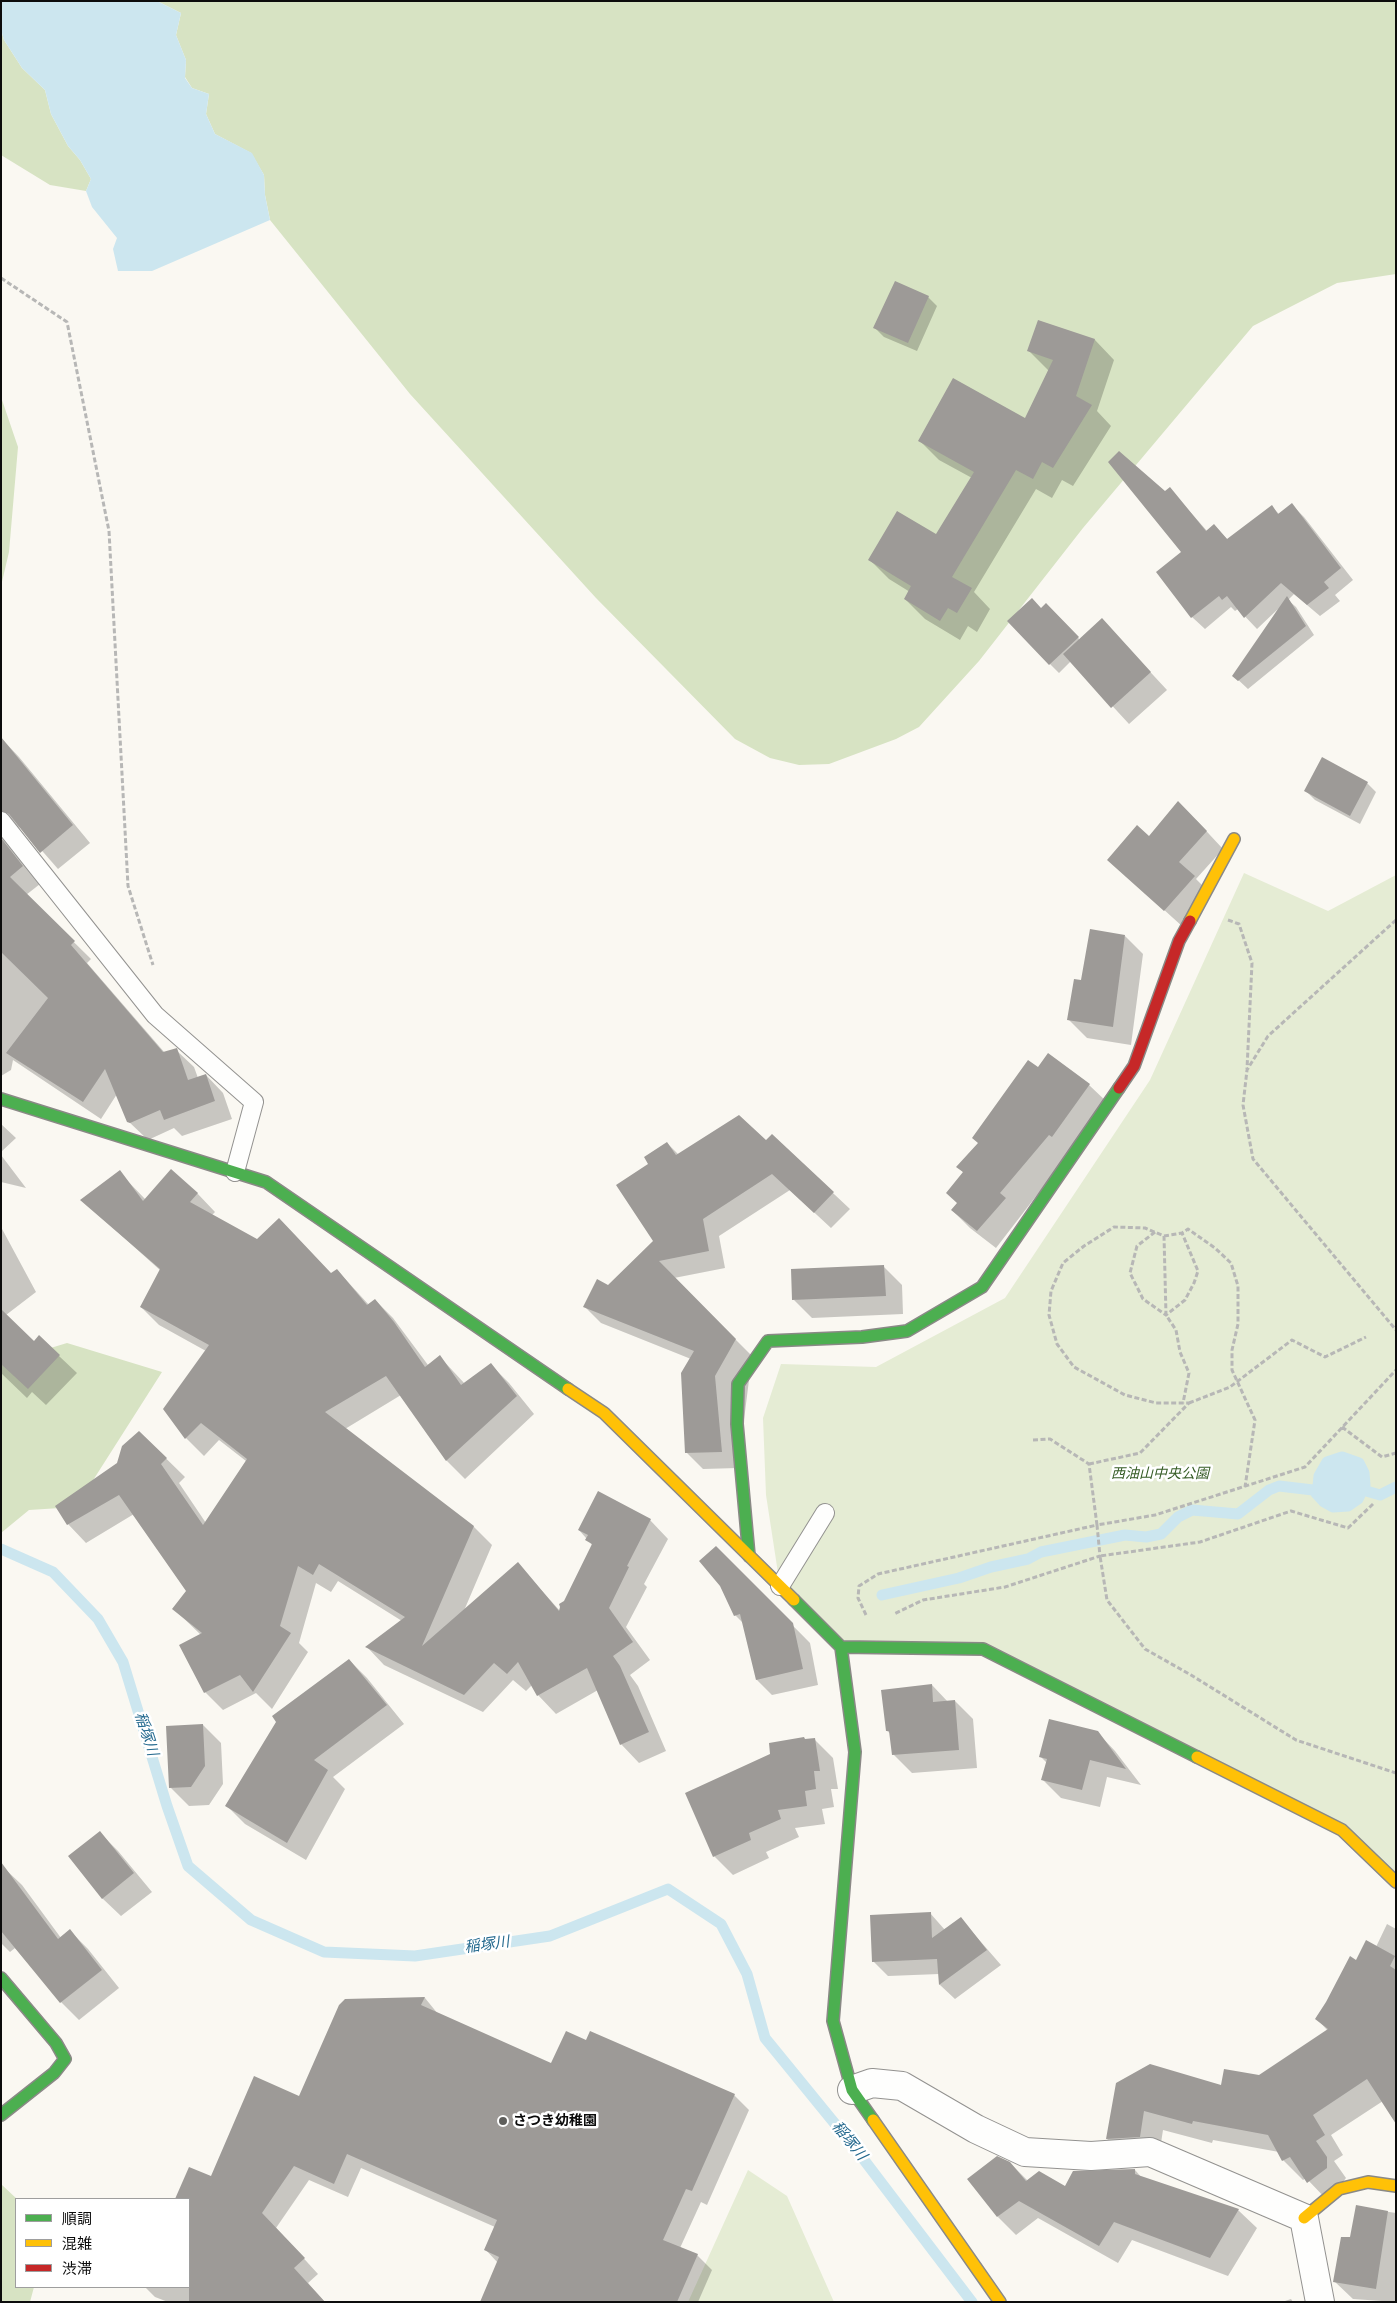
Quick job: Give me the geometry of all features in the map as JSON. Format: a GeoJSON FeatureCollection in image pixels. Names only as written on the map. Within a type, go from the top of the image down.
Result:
{"type":"FeatureCollection","features":[{"type":"Feature","properties":{"kind":"street"},"geometry":{"type":"LineString","coordinates":[[749,1556],[737,1424],[738,1384],[743,1376],[768,1341],[862,1337],[907,1331],[982,1287],[1134,1066],[1179,941],[1234,839]]}},
{"type":"Feature","properties":{"kind":"street"},"geometry":{"type":"LineString","coordinates":[[1,1099],[266,1182],[604,1413],[841,1647],[855,1752],[832,2021],[852,2090],[1000,2302]]}},
{"type":"Feature","properties":{"kind":"street"},"geometry":{"type":"LineString","coordinates":[[841,1647],[983,1649],[1342,1830],[1396,1882]]}},
{"type":"Feature","properties":{"kind":"street"},"geometry":{"type":"LineString","coordinates":[[1,1978],[56,2043],[65,2059],[54,2073],[1,2115]]}},
{"type":"Feature","properties":{"kind":"street"},"geometry":{"type":"LineString","coordinates":[[852,2090],[872,2083],[902,2086],[976,2129],[1025,2152],[1091,2156],[1150,2152],[1304,2218]]}},
{"type":"Feature","properties":{"kind":"street"},"geometry":{"type":"LineString","coordinates":[[1304,2218],[1339,2189],[1368,2182],[1396,2186]]}},
{"type":"Feature","properties":{"kind":"street"},"geometry":{"type":"LineString","coordinates":[[1304,2218],[1320,2302]]}},
{"type":"Feature","properties":{"kind":"lane"},"geometry":{"type":"LineString","coordinates":[[1,821],[155,1015],[254,1102],[235,1172]]}},
{"type":"Feature","properties":{"kind":"lane"},"geometry":{"type":"LineString","coordinates":[[780,1586],[825,1513]]}},
{"type":"Feature","properties":{"kind":"path"},"geometry":{"type":"LineString","coordinates":[[1,278],[67,322],[109,532],[128,886],[154,968]]}},
{"type":"Feature","properties":{"kind":"path"},"geometry":{"type":"LineString","coordinates":[[1198,907],[1239,924],[1252,963],[1247,1070],[1243,1105],[1253,1159],[1396,1330]]}},
{"type":"Feature","properties":{"kind":"path"},"geometry":{"type":"LineString","coordinates":[[1247,1070],[1268,1036],[1396,920]]}},
{"type":"Feature","properties":{"kind":"path"},"geometry":{"type":"LineString","coordinates":[[1189,1404],[1156,1403],[1125,1395],[1074,1367],[1057,1344],[1049,1315],[1051,1291],[1063,1263],[1084,1246],[1114,1227],[1145,1228],[1164,1236],[1182,1233],[1188,1229],[1231,1263],[1238,1286],[1238,1324],[1232,1350],[1232,1370],[1255,1420],[1245,1487]]}},
{"type":"Feature","properties":{"kind":"path"},"geometry":{"type":"LineString","coordinates":[[1155,1232],[1137,1246],[1130,1273],[1142,1299],[1166,1315],[1176,1330],[1180,1352],[1189,1373],[1183,1403]]}},
{"type":"Feature","properties":{"kind":"path"},"geometry":{"type":"LineString","coordinates":[[1166,1315],[1185,1300],[1194,1284],[1198,1271],[1182,1233]]}},
{"type":"Feature","properties":{"kind":"path"},"geometry":{"type":"LineString","coordinates":[[1164,1236],[1166,1315]]}},
{"type":"Feature","properties":{"kind":"path"},"geometry":{"type":"LineString","coordinates":[[1033,1440],[1050,1438],[1088,1464],[1140,1453],[1189,1404],[1230,1387],[1292,1340],[1325,1357],[1366,1337]]}},
{"type":"Feature","properties":{"kind":"path"},"geometry":{"type":"LineString","coordinates":[[874,1623],[866,1616],[858,1598],[858,1592],[859,1586],[878,1574],[1097,1525],[1156,1515],[1305,1467],[1396,1370]]}},
{"type":"Feature","properties":{"kind":"path"},"geometry":{"type":"LineString","coordinates":[[1342,1427],[1382,1457],[1396,1453]]}},
{"type":"Feature","properties":{"kind":"path"},"geometry":{"type":"LineString","coordinates":[[1088,1464],[1107,1600],[1145,1650],[1191,1675],[1296,1740],[1396,1773]]}},
{"type":"Feature","properties":{"kind":"path"},"geometry":{"type":"LineString","coordinates":[[858,1647],[874,1623],[923,1600],[1005,1587],[1100,1556],[1200,1542],[1291,1511],[1348,1528],[1373,1504]]}},
{"type":"Feature","properties":{"kind":"green space"},"geometry":{"type":"Polygon","coordinates":[[[157,1],[1396,1],[1396,274],[1337,283],[1253,326],[1083,528],[979,661],[919,727],[896,739],[829,764],[799,765],[770,758],[735,739],[596,598],[410,394],[270,220],[265,195],[264,175],[251,153],[215,134],[206,114],[209,94],[192,88],[185,77],[186,60],[176,35],[181,13],[157,1]]]}},
{"type":"Feature","properties":{"kind":"green space"},"geometry":{"type":"Polygon","coordinates":[[[1,30],[4,40],[22,68],[45,90],[51,114],[68,146],[80,160],[91,179],[86,191],[50,185],[1,155],[1,30]]]}},
{"type":"Feature","properties":{"kind":"green space"},"geometry":{"type":"Polygon","coordinates":[[[1,397],[18,447],[9,552],[1,586],[1,397]]]}},
{"type":"Feature","properties":{"kind":"green space","name":"西油山中央公園"},"geometry":{"type":"Polygon","coordinates":[[[1244,873],[1328,911],[1396,875],[1396,1882],[1342,1830],[983,1649],[841,1647],[780,1586],[766,1495],[763,1418],[781,1364],[876,1367],[1005,1298],[1150,1080],[1244,873]]]}},
{"type":"Feature","properties":{"kind":"green space"},"geometry":{"type":"Polygon","coordinates":[[[67,1343],[162,1372],[76,1507],[29,1510],[1,1533],[1,1363],[67,1343]]]}},
{"type":"Feature","properties":{"kind":"green space"},"geometry":{"type":"Polygon","coordinates":[[[748,2170],[787,2196],[834,2302],[688,2302],[748,2170]]]}},
{"type":"Feature","properties":{"kind":"green space"},"geometry":{"type":"Polygon","coordinates":[[[2,2185],[16,2198],[15,2288],[34,2288],[30,2302],[1,2302],[2,2185]]]}},
{"type":"Feature","properties":{"kind":"water"},"geometry":{"type":"Polygon","coordinates":[[[1,1],[157,1],[181,13],[176,35],[186,60],[185,78],[192,88],[209,94],[206,114],[215,134],[252,153],[264,175],[265,195],[270,220],[152,271],[118,271],[113,249],[117,238],[92,207],[86,191],[91,179],[80,160],[68,146],[51,114],[45,90],[22,68],[4,40],[1,30],[1,1]]]}},
{"type":"Feature","properties":{"kind":"building"},"geometry":{"type":"Polygon","coordinates":[[[895,281],[929,296],[908,343],[873,328],[895,281]]]}},
{"type":"Feature","properties":{"kind":"building"},"geometry":{"type":"Polygon","coordinates":[[[1038,320],[1095,339],[1076,396],[1092,405],[1053,468],[1042,462],[1033,479],[1016,470],[952,577],[972,588],[957,613],[948,608],[940,621],[904,599],[911,586],[868,560],[897,511],[936,534],[974,472],[918,441],[953,378],[1025,418],[1053,360],[1027,351],[1038,320]]]}},
{"type":"Feature","properties":{"kind":"building"},"geometry":{"type":"Polygon","coordinates":[[[1119,451],[1165,491],[1170,487],[1206,531],[1214,524],[1227,539],[1272,505],[1278,514],[1292,503],[1341,568],[1324,582],[1329,588],[1307,605],[1281,583],[1244,618],[1227,596],[1222,600],[1219,596],[1191,618],[1156,572],[1181,552],[1108,462],[1119,451]]]}},
{"type":"Feature","properties":{"kind":"building"},"geometry":{"type":"Polygon","coordinates":[[[1287,596],[1306,626],[1238,681],[1232,676],[1287,596]]]}},
{"type":"Feature","properties":{"kind":"building"},"geometry":{"type":"Polygon","coordinates":[[[1032,598],[1041,608],[1046,603],[1079,637],[1049,665],[1007,621],[1032,598]]]}},
{"type":"Feature","properties":{"kind":"building"},"geometry":{"type":"Polygon","coordinates":[[[1102,618],[1151,672],[1111,708],[1063,654],[1102,618]]]}},
{"type":"Feature","properties":{"kind":"building"},"geometry":{"type":"Polygon","coordinates":[[[1,737],[73,825],[40,853],[9,814],[1,811],[1,737]]]}},
{"type":"Feature","properties":{"kind":"building"},"geometry":{"type":"Polygon","coordinates":[[[1322,757],[1368,782],[1350,816],[1304,791],[1322,757]]]}},
{"type":"Feature","properties":{"kind":"building"},"geometry":{"type":"Polygon","coordinates":[[[1178,801],[1207,831],[1179,862],[1195,876],[1164,911],[1107,860],[1137,825],[1149,836],[1178,801]]]}},
{"type":"Feature","properties":{"kind":"building"},"geometry":{"type":"Polygon","coordinates":[[[1,838],[23,866],[10,877],[75,941],[71,945],[163,1052],[177,1048],[188,1080],[206,1074],[215,1101],[164,1120],[160,1110],[130,1123],[127,1122],[105,1069],[83,1102],[6,1053],[48,998],[1,952],[1,838]]]}},
{"type":"Feature","properties":{"kind":"building"},"geometry":{"type":"Polygon","coordinates":[[[1090,929],[1125,935],[1113,1027],[1067,1020],[1074,979],[1081,980],[1090,929]]]}},
{"type":"Feature","properties":{"kind":"building"},"geometry":{"type":"Polygon","coordinates":[[[1048,1053],[1090,1084],[1052,1137],[1049,1135],[1000,1193],[1006,1198],[977,1231],[951,1210],[957,1203],[946,1193],[963,1172],[956,1167],[978,1143],[972,1138],[1028,1060],[1038,1067],[1048,1053]]]}},
{"type":"Feature","properties":{"kind":"building"},"geometry":{"type":"Polygon","coordinates":[[[739,1115],[766,1140],[772,1134],[834,1192],[814,1213],[772,1174],[703,1219],[709,1251],[659,1261],[736,1339],[715,1376],[722,1452],[685,1453],[681,1373],[694,1351],[583,1307],[597,1279],[608,1285],[653,1241],[616,1185],[648,1164],[644,1157],[667,1142],[676,1155],[739,1115]]]}},
{"type":"Feature","properties":{"kind":"building"},"geometry":{"type":"Polygon","coordinates":[[[171,1169],[198,1193],[190,1202],[257,1239],[279,1218],[331,1273],[337,1269],[367,1305],[375,1299],[394,1322],[425,1367],[440,1355],[461,1385],[491,1363],[517,1396],[446,1461],[386,1376],[325,1412],[474,1526],[422,1646],[518,1562],[559,1611],[559,1604],[564,1601],[592,1544],[585,1540],[588,1535],[578,1530],[598,1491],[651,1519],[627,1566],[629,1567],[609,1608],[633,1642],[613,1656],[620,1666],[649,1732],[620,1745],[587,1668],[537,1696],[518,1662],[507,1674],[494,1663],[464,1695],[365,1647],[405,1617],[319,1564],[313,1575],[298,1566],[280,1626],[291,1633],[253,1692],[240,1675],[204,1693],[179,1645],[202,1633],[172,1609],[186,1591],[119,1495],[67,1525],[55,1506],[117,1463],[122,1446],[139,1431],[167,1458],[161,1464],[203,1525],[247,1459],[201,1423],[185,1439],[163,1409],[209,1345],[140,1307],[160,1269],[80,1200],[120,1170],[143,1201],[171,1169]]]}},
{"type":"Feature","properties":{"kind":"building"},"geometry":{"type":"Polygon","coordinates":[[[884,1265],[886,1296],[792,1300],[791,1269],[884,1265]]]}},
{"type":"Feature","properties":{"kind":"building"},"geometry":{"type":"Polygon","coordinates":[[[1,1309],[34,1341],[39,1335],[60,1355],[28,1389],[1,1364],[1,1309]]]}},
{"type":"Feature","properties":{"kind":"building"},"geometry":{"type":"Polygon","coordinates":[[[716,1546],[793,1623],[803,1669],[756,1680],[740,1614],[734,1616],[720,1586],[699,1561],[716,1546]]]}},
{"type":"Feature","properties":{"kind":"building"},"geometry":{"type":"Polygon","coordinates":[[[349,1659],[387,1705],[314,1760],[328,1770],[287,1843],[225,1806],[276,1722],[272,1716],[349,1659]]]}},
{"type":"Feature","properties":{"kind":"building"},"geometry":{"type":"Polygon","coordinates":[[[932,1684],[933,1702],[955,1700],[959,1750],[892,1755],[889,1731],[886,1731],[881,1690],[932,1684]]]}},
{"type":"Feature","properties":{"kind":"building"},"geometry":{"type":"Polygon","coordinates":[[[1049,1719],[1098,1731],[1126,1769],[1090,1760],[1082,1790],[1041,1780],[1047,1759],[1039,1757],[1049,1719]]]}},
{"type":"Feature","properties":{"kind":"building"},"geometry":{"type":"Polygon","coordinates":[[[203,1724],[205,1766],[191,1787],[169,1788],[166,1726],[203,1724]]]}},
{"type":"Feature","properties":{"kind":"building"},"geometry":{"type":"Polygon","coordinates":[[[804,1737],[805,1739],[815,1738],[820,1771],[814,1771],[816,1789],[805,1791],[807,1806],[778,1810],[781,1819],[749,1833],[751,1840],[713,1857],[685,1793],[770,1754],[769,1743],[804,1737]]]}},
{"type":"Feature","properties":{"kind":"building"},"geometry":{"type":"Polygon","coordinates":[[[100,1831],[134,1873],[102,1899],[68,1856],[100,1831]]]}},
{"type":"Feature","properties":{"kind":"building"},"geometry":{"type":"Polygon","coordinates":[[[1,1862],[58,1939],[70,1929],[102,1970],[60,2003],[1,1931],[1,1862]]]}},
{"type":"Feature","properties":{"kind":"building"},"geometry":{"type":"Polygon","coordinates":[[[931,1912],[932,1938],[961,1917],[987,1950],[939,1985],[937,1959],[872,1962],[870,1915],[931,1912]]]}},
{"type":"Feature","properties":{"kind":"building"},"geometry":{"type":"Polygon","coordinates":[[[1366,1940],[1395,1956],[1390,1966],[1396,1970],[1396,2124],[1367,2079],[1313,2115],[1325,2135],[1316,2141],[1327,2157],[1327,2168],[1307,2183],[1290,2157],[1282,2161],[1268,2135],[1193,2121],[1192,2124],[1144,2111],[1140,2137],[1106,2139],[1116,2083],[1150,2064],[1221,2085],[1224,2069],[1259,2075],[1328,2029],[1315,2019],[1350,1956],[1356,1960],[1366,1940]]]}},
{"type":"Feature","properties":{"kind":"building"},"geometry":{"type":"Polygon","coordinates":[[[425,1997],[421,2005],[551,2063],[566,2031],[586,2040],[590,2031],[735,2094],[692,2191],[686,2189],[663,2240],[698,2254],[677,2302],[480,2302],[499,2257],[484,2250],[497,2220],[347,2154],[334,2184],[294,2166],[262,2213],[305,2258],[294,2268],[325,2302],[189,2302],[190,2198],[175,2198],[189,2167],[211,2176],[254,2076],[299,2096],[339,2005],[345,1999],[425,1997]]]}},
{"type":"Feature","properties":{"kind":"building"},"geometry":{"type":"Polygon","coordinates":[[[997,2156],[1010,2162],[1026,2181],[1039,2171],[1065,2186],[1073,2171],[1135,2169],[1135,2174],[1239,2209],[1210,2258],[1114,2222],[1099,2246],[1019,2201],[997,2217],[967,2179],[997,2156]]]}},
{"type":"Feature","properties":{"kind":"building"},"geometry":{"type":"Polygon","coordinates":[[[1356,2205],[1388,2211],[1376,2289],[1333,2282],[1341,2237],[1350,2237],[1356,2205]]]}},
{"type":"Feature","properties":{"kind":"waterway"},"geometry":{"type":"LineString","coordinates":[[882,1595],[959,1578],[991,1567],[1028,1559],[1041,1552],[1125,1535],[1146,1537],[1161,1534],[1178,1517],[1192,1510],[1238,1514],[1269,1490],[1279,1486],[1313,1490],[1324,1502],[1333,1507],[1348,1506],[1358,1499],[1365,1485],[1364,1473],[1359,1463],[1342,1457],[1327,1462],[1319,1476],[1318,1486],[1327,1499],[1335,1502],[1348,1500],[1360,1487],[1360,1481],[1354,1468],[1340,1462],[1331,1467],[1325,1474],[1325,1488],[1335,1496],[1344,1496],[1353,1489],[1353,1478],[1347,1469],[1341,1468],[1333,1471],[1330,1478],[1332,1487],[1339,1490],[1347,1487],[1348,1481],[1343,1475],[1337,1475],[1336,1480],[1339,1482]]}},
{"type":"Feature","properties":{"kind":"waterway"},"geometry":{"type":"LineString","coordinates":[[1363,1490],[1380,1495],[1396,1487]]}},
{"type":"Feature","properties":{"kind":"waterway","name":"稲塚川"},"geometry":{"type":"LineString","coordinates":[[1,1549],[53,1572],[98,1619],[123,1662],[167,1806],[188,1866],[251,1920],[324,1952],[415,1956],[550,1936],[668,1889],[721,1924],[747,1974],[765,2038],[858,2152],[972,2302]]}},
{"type":"Feature","properties":{"kind":"traffic: fast"},"geometry":{"type":"LineString","coordinates":[[749,1556],[737,1424],[738,1384],[768,1341],[862,1337],[907,1331],[982,1287],[1119,1088]]}},
{"type":"Feature","properties":{"kind":"traffic: fast"},"geometry":{"type":"LineString","coordinates":[[1,1099],[266,1182],[568,1389]]}},
{"type":"Feature","properties":{"kind":"traffic: fast"},"geometry":{"type":"LineString","coordinates":[[794,1600],[841,1647],[855,1752],[833,2021],[852,2090],[873,2120]]}},
{"type":"Feature","properties":{"kind":"traffic: fast"},"geometry":{"type":"LineString","coordinates":[[841,1647],[983,1649],[1197,1757]]}},
{"type":"Feature","properties":{"kind":"traffic: fast"},"geometry":{"type":"LineString","coordinates":[[1,1978],[56,2043],[65,2059],[54,2073],[1,2115]]}},
{"type":"Feature","properties":{"kind":"traffic: slow"},"geometry":{"type":"LineString","coordinates":[[1190,921],[1234,839]]}},
{"type":"Feature","properties":{"kind":"traffic: slow"},"geometry":{"type":"LineString","coordinates":[[568,1389],[604,1413],[794,1600]]}},
{"type":"Feature","properties":{"kind":"traffic: slow"},"geometry":{"type":"LineString","coordinates":[[1197,1757],[1342,1830],[1396,1882]]}},
{"type":"Feature","properties":{"kind":"traffic: slow"},"geometry":{"type":"LineString","coordinates":[[873,2120],[1000,2302]]}},
{"type":"Feature","properties":{"kind":"traffic: slow"},"geometry":{"type":"LineString","coordinates":[[1304,2218],[1339,2189],[1368,2182],[1396,2186]]}},
{"type":"Feature","properties":{"kind":"traffic: jam"},"geometry":{"type":"LineString","coordinates":[[1119,1088],[1134,1066],[1179,941],[1190,921]]}},
{"type":"Feature","properties":{"kind":"place","name":"さつき幼稚園"},"geometry":{"type":"Point","coordinates":[503,2121]}}]}
